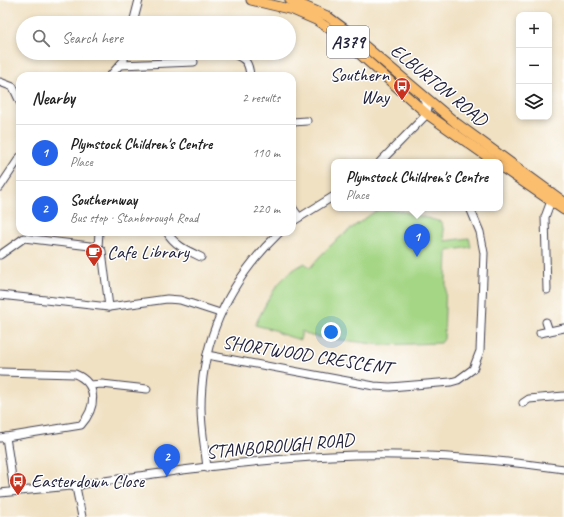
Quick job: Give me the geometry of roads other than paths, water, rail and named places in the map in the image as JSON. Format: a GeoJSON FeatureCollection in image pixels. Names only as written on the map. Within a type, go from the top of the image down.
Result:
{"type":"FeatureCollection","features":[{"type":"Feature","properties":{"kind":"main road","name":"ELBURTON ROAD"},"geometry":{"type":"LineString","coordinates":[[251,0],[293,10],[316,20],[336,33],[380,70],[427,114],[491,159]]}},
{"type":"Feature","properties":{"kind":"main road","name":"ELBURTON ROAD"},"geometry":{"type":"LineString","coordinates":[[290,0],[327,16],[346,30],[420,95],[462,128],[564,202]]}},
{"type":"Feature","properties":{"kind":"main road"},"geometry":{"type":"LineString","coordinates":[[503,168],[564,210]]}},
{"type":"Feature","properties":{"kind":"street"},"geometry":{"type":"LineString","coordinates":[[135,16],[139,0]]}},
{"type":"Feature","properties":{"kind":"street"},"geometry":{"type":"LineString","coordinates":[[114,72],[122,60]]}},
{"type":"Feature","properties":{"kind":"street"},"geometry":{"type":"LineString","coordinates":[[246,60],[250,72]]}},
{"type":"Feature","properties":{"kind":"street"},"geometry":{"type":"LineString","coordinates":[[120,65],[194,62]]}},
{"type":"Feature","properties":{"kind":"street"},"geometry":{"type":"LineString","coordinates":[[0,82],[12,88],[16,95]]}},
{"type":"Feature","properties":{"kind":"street"},"geometry":{"type":"LineString","coordinates":[[386,159],[427,114],[428,107],[420,95]]}},
{"type":"Feature","properties":{"kind":"street"},"geometry":{"type":"LineString","coordinates":[[296,122],[307,121]]}},
{"type":"Feature","properties":{"kind":"street"},"geometry":{"type":"LineString","coordinates":[[0,187],[16,162]]}},
{"type":"Feature","properties":{"kind":"street"},"geometry":{"type":"LineString","coordinates":[[296,219],[331,198]]}},
{"type":"Feature","properties":{"kind":"street"},"geometry":{"type":"LineString","coordinates":[[547,290],[545,217],[550,201]]}},
{"type":"Feature","properties":{"kind":"street","name":"SHORTWOOD CRESCENT"},"geometry":{"type":"LineString","coordinates":[[207,355],[374,386],[390,387],[458,380],[473,368],[480,351],[484,253],[480,232],[471,211]]}},
{"type":"Feature","properties":{"kind":"street"},"geometry":{"type":"LineString","coordinates":[[296,213],[299,217]]}},
{"type":"Feature","properties":{"kind":"street"},"geometry":{"type":"LineString","coordinates":[[98,247],[99,236]]}},
{"type":"Feature","properties":{"kind":"street"},"geometry":{"type":"LineString","coordinates":[[169,236],[180,246],[201,257]]}},
{"type":"Feature","properties":{"kind":"street"},"geometry":{"type":"LineString","coordinates":[[207,468],[201,409],[202,387],[207,355],[220,313],[234,286],[249,265],[276,236]]}},
{"type":"Feature","properties":{"kind":"street"},"geometry":{"type":"LineString","coordinates":[[0,256],[19,240],[24,238],[98,247],[102,251],[109,307]]}},
{"type":"Feature","properties":{"kind":"street"},"geometry":{"type":"LineString","coordinates":[[0,295],[109,307],[167,299],[180,300],[220,313]]}},
{"type":"Feature","properties":{"kind":"street"},"geometry":{"type":"LineString","coordinates":[[546,322],[549,331]]}},
{"type":"Feature","properties":{"kind":"street"},"geometry":{"type":"LineString","coordinates":[[540,333],[564,328]]}},
{"type":"Feature","properties":{"kind":"street"},"geometry":{"type":"LineString","coordinates":[[0,372],[75,374],[85,378],[90,385],[93,406],[88,417],[81,425],[3,438],[14,491]]}},
{"type":"Feature","properties":{"kind":"street"},"geometry":{"type":"LineString","coordinates":[[90,385],[102,384],[148,389]]}},
{"type":"Feature","properties":{"kind":"street"},"geometry":{"type":"LineString","coordinates":[[523,403],[529,399],[564,396]]}},
{"type":"Feature","properties":{"kind":"street","name":"STANBOROUGH ROAD"},"geometry":{"type":"LineString","coordinates":[[0,493],[76,486],[207,468],[331,456],[416,455],[501,460],[564,469]]}},
{"type":"Feature","properties":{"kind":"street"},"geometry":{"type":"LineString","coordinates":[[76,486],[82,517]]}},
{"type":"Feature","properties":{"kind":"place","name":"Southern Way"},"geometry":{"type":"Point","coordinates":[402,101]}},
{"type":"Feature","properties":{"kind":"place","name":"Plymstock Children's Centre"},"geometry":{"type":"Point","coordinates":[417,257]}},
{"type":"Feature","properties":{"kind":"place","name":"Cafe Library"},"geometry":{"type":"Point","coordinates":[94,267]}},
{"type":"Feature","properties":{"kind":"place","name":"Southernway"},"geometry":{"type":"Point","coordinates":[167,477]}},
{"type":"Feature","properties":{"kind":"place","name":"Easterdown Close"},"geometry":{"type":"Point","coordinates":[18,496]}}]}
